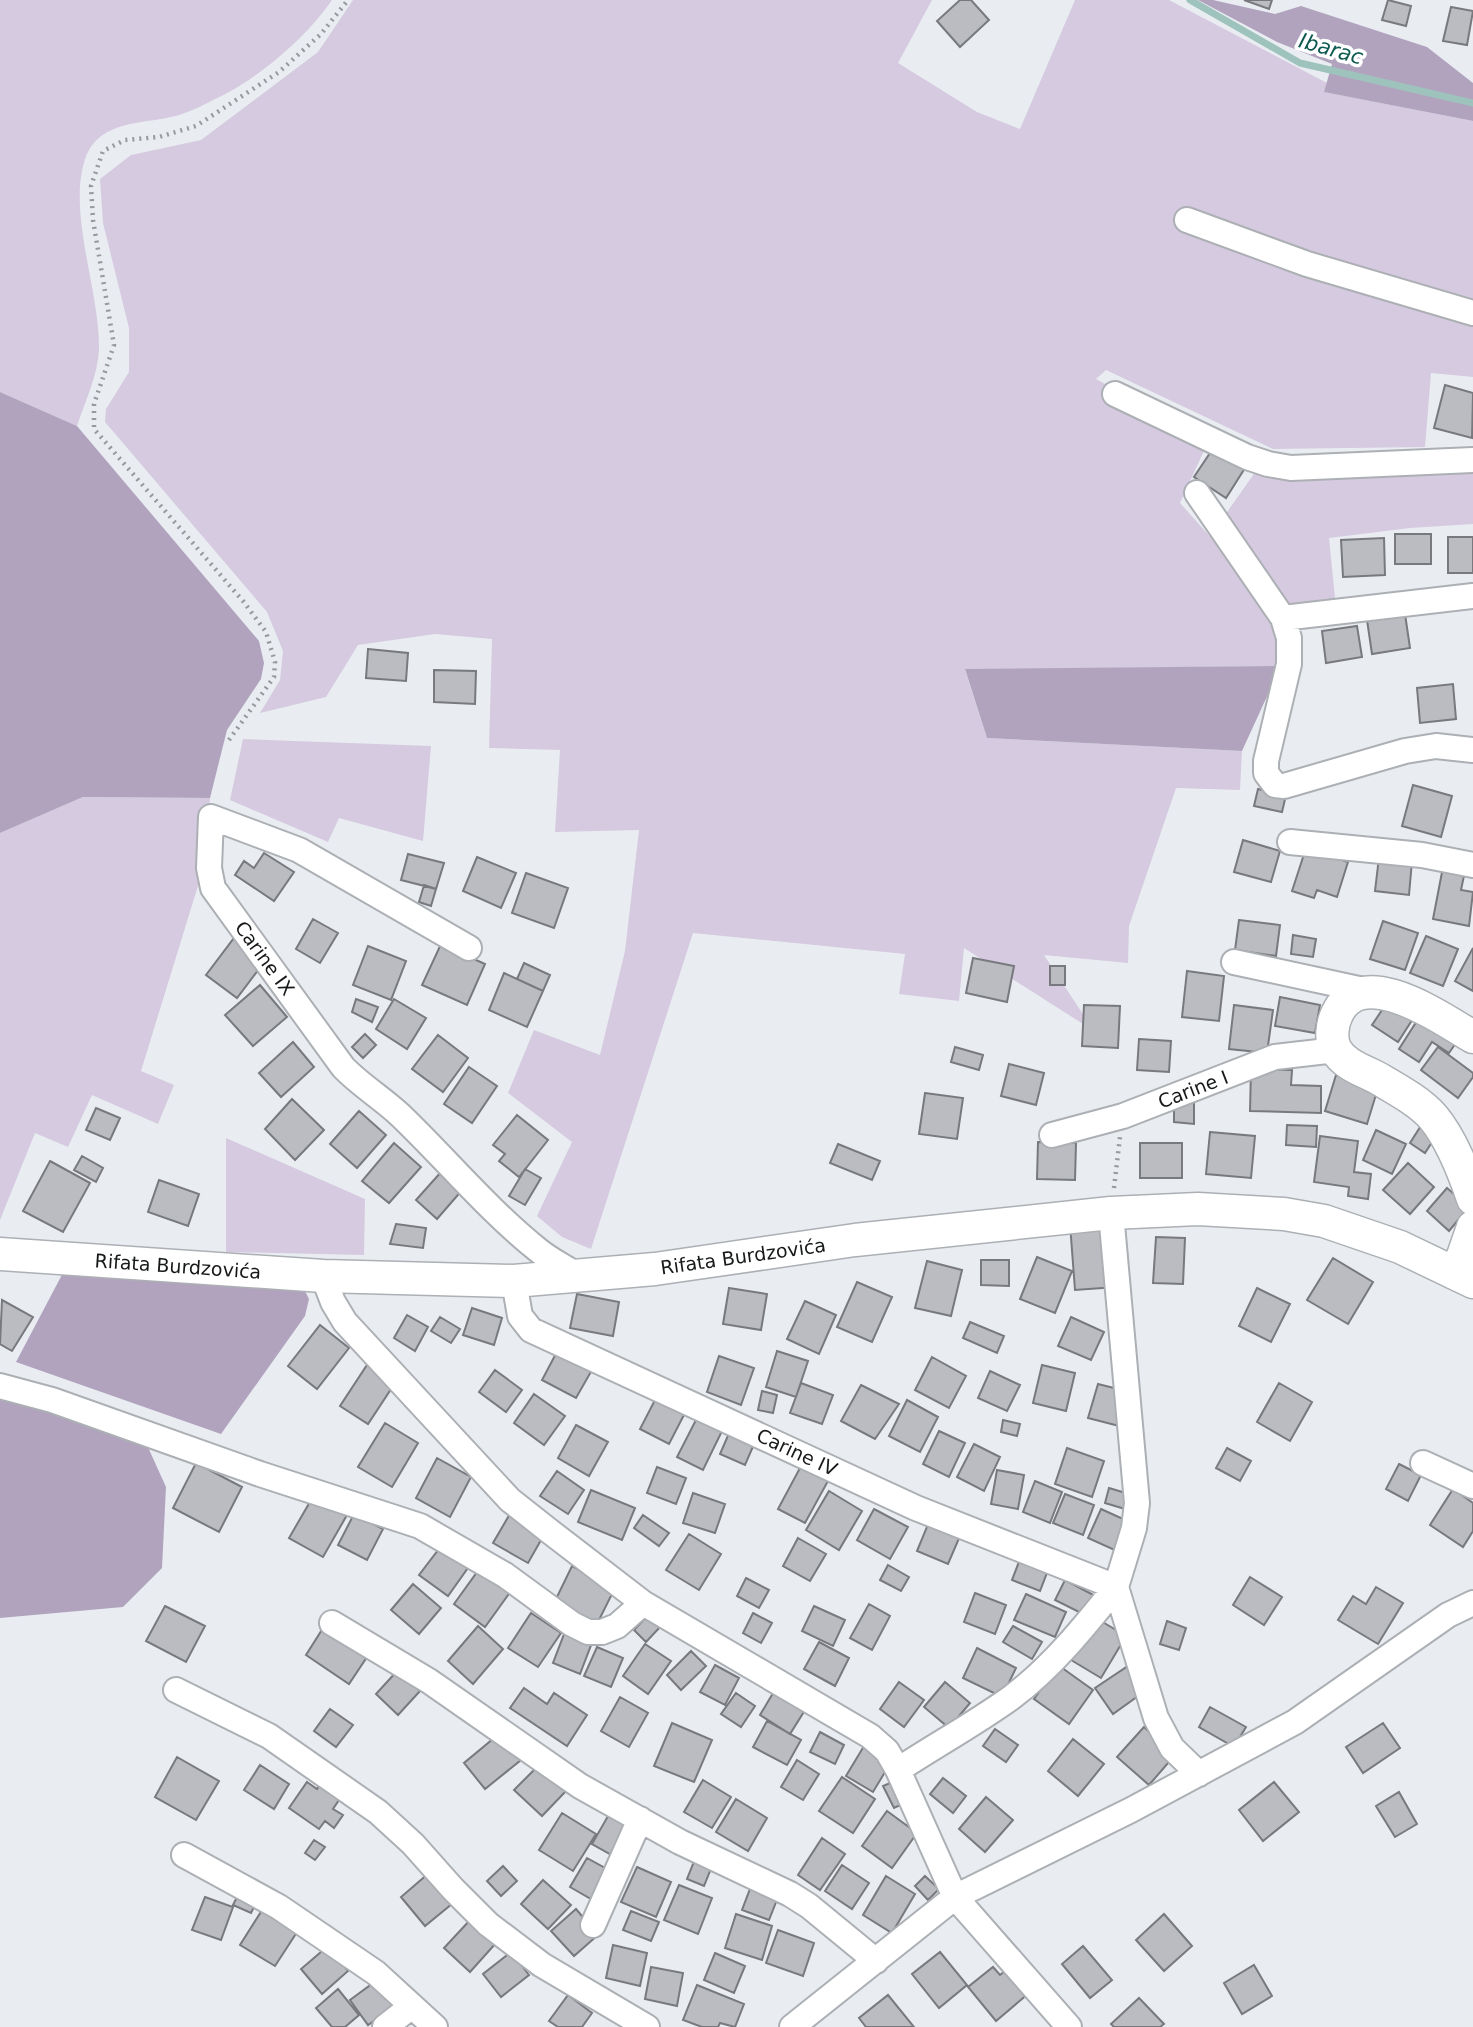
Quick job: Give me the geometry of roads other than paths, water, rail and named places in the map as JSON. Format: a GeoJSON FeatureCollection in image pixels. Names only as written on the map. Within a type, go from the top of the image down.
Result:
{"type":"FeatureCollection","features":[{"type":"Feature","properties":{"kind":"street"},"geometry":{"type":"LineString","coordinates":[[1187,220],[1307,264],[1473,313]]}},
{"type":"Feature","properties":{"kind":"street"},"geometry":{"type":"LineString","coordinates":[[1115,394],[1247,457],[1268,464],[1291,468],[1473,460]]}},
{"type":"Feature","properties":{"kind":"street"},"geometry":{"type":"LineString","coordinates":[[1197,494],[1283,618],[1289,638],[1289,664],[1266,761],[1266,773],[1275,785],[1284,786],[1405,751],[1436,746],[1473,750]]}},
{"type":"Feature","properties":{"kind":"street"},"geometry":{"type":"LineString","coordinates":[[1283,618],[1473,596]]}},
{"type":"Feature","properties":{"kind":"street","name":"Carine IX"},"geometry":{"type":"LineString","coordinates":[[468,948],[299,850],[211,817],[209,868],[213,888],[343,1067],[398,1114],[503,1219],[539,1251],[578,1276]]}},
{"type":"Feature","properties":{"kind":"street"},"geometry":{"type":"LineString","coordinates":[[1290,842],[1422,855],[1473,865]]}},
{"type":"Feature","properties":{"kind":"street"},"geometry":{"type":"LineString","coordinates":[[1234,962],[1402,998],[1473,1037]]}},
{"type":"Feature","properties":{"kind":"street"},"geometry":{"type":"LineString","coordinates":[[1367,991],[1340,1007],[1334,1020],[1332,1037],[1336,1050],[1346,1061],[1406,1096],[1433,1117],[1449,1143],[1473,1199]]}},
{"type":"Feature","properties":{"kind":"street","name":"Carine I"},"geometry":{"type":"LineString","coordinates":[[1052,1135],[1123,1116],[1275,1057],[1336,1050]]}},
{"type":"Feature","properties":{"kind":"street","name":"Rifata Burdzovića"},"geometry":{"type":"LineString","coordinates":[[0,1254],[323,1276],[514,1281],[655,1269],[855,1240],[1111,1213],[1198,1209],[1284,1214],[1324,1221],[1400,1247],[1464,1278]]}},
{"type":"Feature","properties":{"kind":"street"},"geometry":{"type":"LineString","coordinates":[[898,1770],[1012,1696],[1087,1624],[1116,1587],[1134,1528],[1137,1503],[1111,1213]]}},
{"type":"Feature","properties":{"kind":"street"},"geometry":{"type":"LineString","coordinates":[[1464,1278],[1473,1227]]}},
{"type":"Feature","properties":{"kind":"street"},"geometry":{"type":"LineString","coordinates":[[323,1276],[333,1302],[345,1322],[510,1500],[643,1603],[870,1735],[887,1751],[955,1897],[1069,2027]]}},
{"type":"Feature","properties":{"kind":"street","name":"Carine IV"},"geometry":{"type":"LineString","coordinates":[[514,1281],[520,1316],[531,1330],[916,1508],[1116,1587]]}},
{"type":"Feature","properties":{"kind":"street"},"geometry":{"type":"LineString","coordinates":[[0,1386],[52,1400],[260,1474],[420,1526],[505,1576],[572,1624],[588,1632],[602,1632],[617,1626],[643,1603]]}},
{"type":"Feature","properties":{"kind":"street"},"geometry":{"type":"LineString","coordinates":[[1423,1463],[1473,1486]]}},
{"type":"Feature","properties":{"kind":"street"},"geometry":{"type":"LineString","coordinates":[[1116,1587],[1156,1718],[1172,1748],[1199,1774]]}},
{"type":"Feature","properties":{"kind":"street"},"geometry":{"type":"LineString","coordinates":[[792,2027],[955,1897],[1199,1774],[1294,1722],[1448,1615],[1472,1605]]}},
{"type":"Feature","properties":{"kind":"street"},"geometry":{"type":"LineString","coordinates":[[332,1623],[429,1681],[580,1786],[680,1842],[790,1894],[809,1906],[876,1961]]}},
{"type":"Feature","properties":{"kind":"street"},"geometry":{"type":"LineString","coordinates":[[176,1690],[269,1736],[378,1812],[413,1844],[488,1924],[542,1965],[647,2027]]}},
{"type":"Feature","properties":{"kind":"street"},"geometry":{"type":"LineString","coordinates":[[593,1925],[640,1819]]}},
{"type":"Feature","properties":{"kind":"street"},"geometry":{"type":"LineString","coordinates":[[184,1855],[279,1907],[376,1973],[435,2027]]}},
{"type":"Feature","properties":{"kind":"street"},"geometry":{"type":"LineString","coordinates":[[385,2027],[412,2006]]}},
{"type":"Feature","properties":{"kind":"waterway","name":"Ibarac"},"geometry":{"type":"LineString","coordinates":[[1190,0],[1300,63],[1473,103]]}}]}
